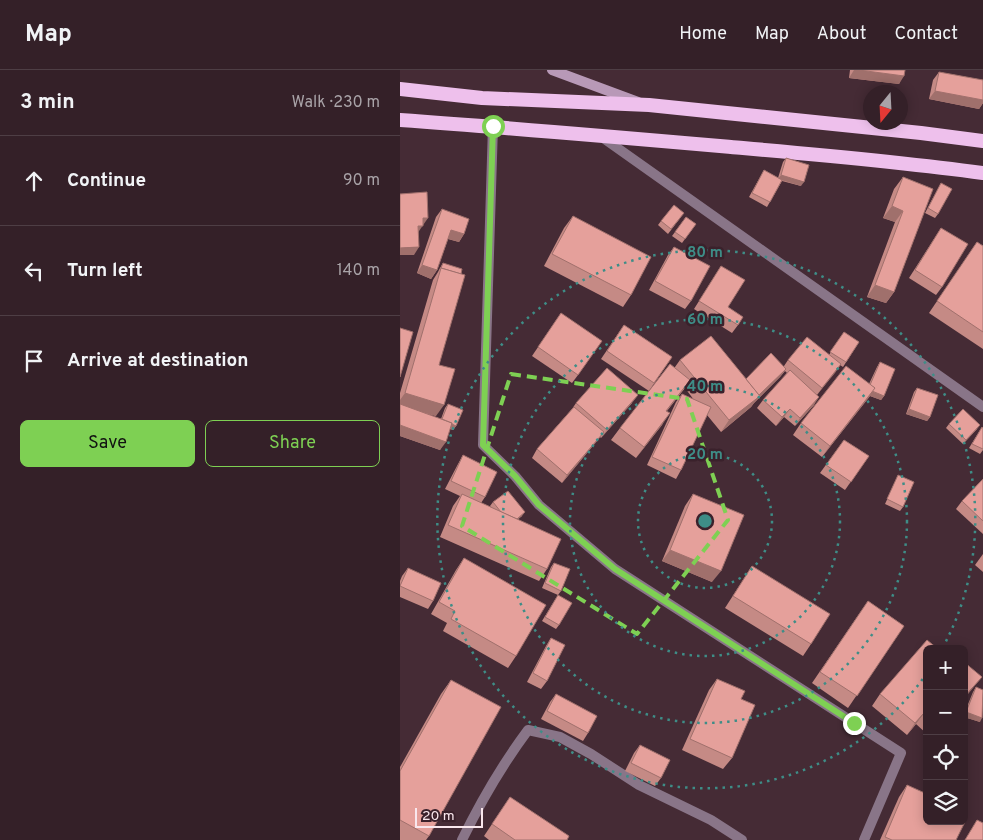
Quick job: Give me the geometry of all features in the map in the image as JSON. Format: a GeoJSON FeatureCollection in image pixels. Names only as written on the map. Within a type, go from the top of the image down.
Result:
{"type":"FeatureCollection","features":[{"type":"Feature","properties":{"kind":"highway"},"geometry":{"type":"LineString","coordinates":[[400,89],[482,98],[648,105],[921,132],[983,141]]}},
{"type":"Feature","properties":{"kind":"highway"},"geometry":{"type":"LineString","coordinates":[[400,120],[599,135],[930,166],[983,173]]}},
{"type":"Feature","properties":{"kind":"main road"},"geometry":{"type":"LineString","coordinates":[[552,70],[648,105]]}},
{"type":"Feature","properties":{"kind":"street"},"geometry":{"type":"LineString","coordinates":[[493,126],[483,445],[515,476],[539,505],[615,569],[901,753],[864,840]]}},
{"type":"Feature","properties":{"kind":"street"},"geometry":{"type":"LineString","coordinates":[[599,135],[983,407]]}},
{"type":"Feature","properties":{"kind":"street"},"geometry":{"type":"LineString","coordinates":[[462,840],[483,798],[506,760],[528,730],[560,737],[591,754],[639,785],[711,820],[742,840]]}},
{"type":"Feature","properties":{"kind":"highlighted area"},"geometry":{"type":"Polygon","coordinates":[[[511,374],[687,399],[728,520],[637,634],[462,526],[511,374]]]}},
{"type":"Feature","properties":{"kind":"building"},"geometry":{"type":"Polygon","coordinates":[[[859,70],[905,70],[904,76],[859,70]]]}},
{"type":"Feature","properties":{"kind":"building"},"geometry":{"type":"Polygon","coordinates":[[[939,72],[983,80],[983,100],[935,91],[939,72]]]}},
{"type":"Feature","properties":{"kind":"building"},"geometry":{"type":"Polygon","coordinates":[[[786,158],[809,165],[804,182],[781,175],[786,158]]]}},
{"type":"Feature","properties":{"kind":"building"},"geometry":{"type":"Polygon","coordinates":[[[764,170],[782,180],[770,202],[752,193],[764,170]]]}},
{"type":"Feature","properties":{"kind":"building"},"geometry":{"type":"Polygon","coordinates":[[[903,177],[933,189],[894,292],[875,285],[903,211],[892,206],[903,177]]]}},
{"type":"Feature","properties":{"kind":"building"},"geometry":{"type":"Polygon","coordinates":[[[941,183],[952,189],[938,214],[928,208],[941,183]]]}},
{"type":"Feature","properties":{"kind":"building"},"geometry":{"type":"Polygon","coordinates":[[[427,192],[428,218],[423,218],[423,226],[418,226],[419,247],[400,248],[400,194],[427,192]]]}},
{"type":"Feature","properties":{"kind":"building"},"geometry":{"type":"Polygon","coordinates":[[[674,205],[684,213],[671,229],[661,221],[674,205]]]}},
{"type":"Feature","properties":{"kind":"building"},"geometry":{"type":"Polygon","coordinates":[[[442,209],[469,219],[464,234],[451,230],[437,270],[422,265],[442,209]]]}},
{"type":"Feature","properties":{"kind":"building"},"geometry":{"type":"Polygon","coordinates":[[[573,216],[651,257],[631,295],[552,254],[573,216]]]}},
{"type":"Feature","properties":{"kind":"building"},"geometry":{"type":"Polygon","coordinates":[[[686,217],[696,224],[685,239],[675,232],[686,217]]]}},
{"type":"Feature","properties":{"kind":"building"},"geometry":{"type":"Polygon","coordinates":[[[941,228],[968,244],[942,287],[915,270],[941,228]]]}},
{"type":"Feature","properties":{"kind":"building"},"geometry":{"type":"Polygon","coordinates":[[[977,242],[983,246],[983,332],[937,301],[977,242]]]}},
{"type":"Feature","properties":{"kind":"building"},"geometry":{"type":"Polygon","coordinates":[[[674,247],[710,266],[691,301],[655,281],[674,247]]]}},
{"type":"Feature","properties":{"kind":"building"},"geometry":{"type":"Polygon","coordinates":[[[443,263],[462,269],[461,274],[441,268],[443,263]]]}},
{"type":"Feature","properties":{"kind":"building"},"geometry":{"type":"Polygon","coordinates":[[[721,266],[745,280],[728,307],[743,317],[738,325],[699,301],[721,266]]]}},
{"type":"Feature","properties":{"kind":"building"},"geometry":{"type":"Polygon","coordinates":[[[441,268],[465,275],[439,365],[455,369],[444,405],[405,393],[441,268]]]}},
{"type":"Feature","properties":{"kind":"building"},"geometry":{"type":"Polygon","coordinates":[[[561,313],[602,341],[578,375],[538,347],[561,313]]]}},
{"type":"Feature","properties":{"kind":"building"},"geometry":{"type":"Polygon","coordinates":[[[624,325],[672,357],[654,383],[607,351],[624,325]]]}},
{"type":"Feature","properties":{"kind":"building"},"geometry":{"type":"Polygon","coordinates":[[[400,328],[413,332],[400,377],[400,328]]]}},
{"type":"Feature","properties":{"kind":"building"},"geometry":{"type":"Polygon","coordinates":[[[844,332],[859,342],[846,362],[830,352],[844,332]]]}},
{"type":"Feature","properties":{"kind":"building"},"geometry":{"type":"Polygon","coordinates":[[[711,336],[760,396],[729,420],[680,360],[711,336]]]}},
{"type":"Feature","properties":{"kind":"building"},"geometry":{"type":"Polygon","coordinates":[[[807,337],[841,364],[822,388],[788,360],[807,337]]]}},
{"type":"Feature","properties":{"kind":"building"},"geometry":{"type":"Polygon","coordinates":[[[771,353],[786,369],[759,395],[746,379],[771,353]]]}},
{"type":"Feature","properties":{"kind":"building"},"geometry":{"type":"Polygon","coordinates":[[[880,362],[895,369],[884,396],[872,391],[875,388],[870,385],[880,362]]]}},
{"type":"Feature","properties":{"kind":"building"},"geometry":{"type":"Polygon","coordinates":[[[670,364],[690,380],[666,411],[670,413],[644,447],[620,428],[670,364]]]}},
{"type":"Feature","properties":{"kind":"building"},"geometry":{"type":"Polygon","coordinates":[[[846,366],[875,388],[830,446],[801,423],[846,366]]]}},
{"type":"Feature","properties":{"kind":"building"},"geometry":{"type":"Polygon","coordinates":[[[607,368],[638,395],[607,430],[576,403],[607,368]]]}},
{"type":"Feature","properties":{"kind":"building"},"geometry":{"type":"Polygon","coordinates":[[[790,370],[819,397],[800,418],[790,409],[782,417],[763,400],[790,370]]]}},
{"type":"Feature","properties":{"kind":"building"},"geometry":{"type":"Polygon","coordinates":[[[917,388],[938,395],[930,417],[909,409],[917,388]]]}},
{"type":"Feature","properties":{"kind":"building"},"geometry":{"type":"Polygon","coordinates":[[[682,394],[711,407],[681,470],[652,457],[682,394]]]}},
{"type":"Feature","properties":{"kind":"building"},"geometry":{"type":"Polygon","coordinates":[[[400,404],[452,423],[446,442],[400,425],[400,404]]]}},
{"type":"Feature","properties":{"kind":"building"},"geometry":{"type":"Polygon","coordinates":[[[448,404],[463,410],[456,426],[442,419],[448,404]]]}},
{"type":"Feature","properties":{"kind":"building"},"geometry":{"type":"Polygon","coordinates":[[[574,407],[604,432],[567,475],[537,449],[574,407]]]}},
{"type":"Feature","properties":{"kind":"building"},"geometry":{"type":"Polygon","coordinates":[[[963,409],[980,425],[966,440],[949,424],[963,409]]]}},
{"type":"Feature","properties":{"kind":"building"},"geometry":{"type":"Polygon","coordinates":[[[983,428],[983,449],[972,444],[983,428]]]}},
{"type":"Feature","properties":{"kind":"building"},"geometry":{"type":"Polygon","coordinates":[[[844,440],[869,456],[851,482],[826,465],[844,440]]]}},
{"type":"Feature","properties":{"kind":"building"},"geometry":{"type":"Polygon","coordinates":[[[463,455],[497,472],[485,497],[451,481],[463,455]]]}},
{"type":"Feature","properties":{"kind":"building"},"geometry":{"type":"Polygon","coordinates":[[[898,475],[914,482],[903,507],[887,499],[898,475]]]}},
{"type":"Feature","properties":{"kind":"building"},"geometry":{"type":"Polygon","coordinates":[[[983,479],[983,521],[962,501],[983,479]]]}},
{"type":"Feature","properties":{"kind":"building"},"geometry":{"type":"Polygon","coordinates":[[[508,491],[525,512],[517,519],[501,512],[493,502],[508,491]]]}},
{"type":"Feature","properties":{"kind":"building"},"geometry":{"type":"Polygon","coordinates":[[[462,494],[561,539],[547,569],[448,525],[462,494]]]}},
{"type":"Feature","properties":{"kind":"building"},"geometry":{"type":"Polygon","coordinates":[[[693,494],[744,515],[721,571],[670,550],[693,494]]]}},
{"type":"Feature","properties":{"kind":"building"},"geometry":{"type":"Polygon","coordinates":[[[464,558],[546,605],[516,656],[451,619],[455,611],[439,602],[464,558]]]}},
{"type":"Feature","properties":{"kind":"building"},"geometry":{"type":"Polygon","coordinates":[[[554,563],[570,569],[561,591],[545,583],[554,563]]]}},
{"type":"Feature","properties":{"kind":"building"},"geometry":{"type":"Polygon","coordinates":[[[752,566],[830,614],[811,644],[733,596],[752,566]]]}},
{"type":"Feature","properties":{"kind":"building"},"geometry":{"type":"Polygon","coordinates":[[[408,568],[441,583],[433,601],[400,586],[408,568]]]}},
{"type":"Feature","properties":{"kind":"building"},"geometry":{"type":"Polygon","coordinates":[[[558,595],[572,603],[559,625],[545,617],[558,595]]]}},
{"type":"Feature","properties":{"kind":"building"},"geometry":{"type":"Polygon","coordinates":[[[868,601],[904,626],[857,696],[820,672],[868,601]]]}},
{"type":"Feature","properties":{"kind":"building"},"geometry":{"type":"Polygon","coordinates":[[[551,638],[565,645],[547,681],[533,673],[551,638]]]}},
{"type":"Feature","properties":{"kind":"building"},"geometry":{"type":"Polygon","coordinates":[[[927,640],[933,645],[923,645],[923,714],[915,723],[880,694],[927,640]]]}},
{"type":"Feature","properties":{"kind":"building"},"geometry":{"type":"Polygon","coordinates":[[[968,665],[982,677],[968,693],[968,665]]]}},
{"type":"Feature","properties":{"kind":"building"},"geometry":{"type":"Polygon","coordinates":[[[717,679],[745,691],[741,699],[755,705],[732,758],[690,739],[717,679]]]}},
{"type":"Feature","properties":{"kind":"building"},"geometry":{"type":"Polygon","coordinates":[[[451,680],[501,707],[429,836],[400,820],[400,771],[451,680]]]}},
{"type":"Feature","properties":{"kind":"building"},"geometry":{"type":"Polygon","coordinates":[[[976,687],[983,690],[982,718],[968,713],[968,707],[976,687]]]}},
{"type":"Feature","properties":{"kind":"building"},"geometry":{"type":"Polygon","coordinates":[[[556,694],[597,716],[588,733],[547,711],[556,694]]]}},
{"type":"Feature","properties":{"kind":"building"},"geometry":{"type":"Polygon","coordinates":[[[640,745],[670,760],[661,778],[631,763],[640,745]]]}},
{"type":"Feature","properties":{"kind":"building"},"geometry":{"type":"Polygon","coordinates":[[[907,785],[923,792],[923,825],[964,825],[956,840],[892,840],[885,837],[907,785]]]}},
{"type":"Feature","properties":{"kind":"building"},"geometry":{"type":"Polygon","coordinates":[[[510,797],[569,836],[567,840],[515,840],[492,824],[510,797]]]}},
{"type":"Feature","properties":{"kind":"building"},"geometry":{"type":"Polygon","coordinates":[[[977,820],[983,823],[983,840],[965,840],[977,820]]]}},
{"type":"Feature","properties":{"kind":"route"},"geometry":{"type":"LineString","coordinates":[[493,126],[483,445],[515,476],[539,505],[615,569],[854,723]]}}]}
